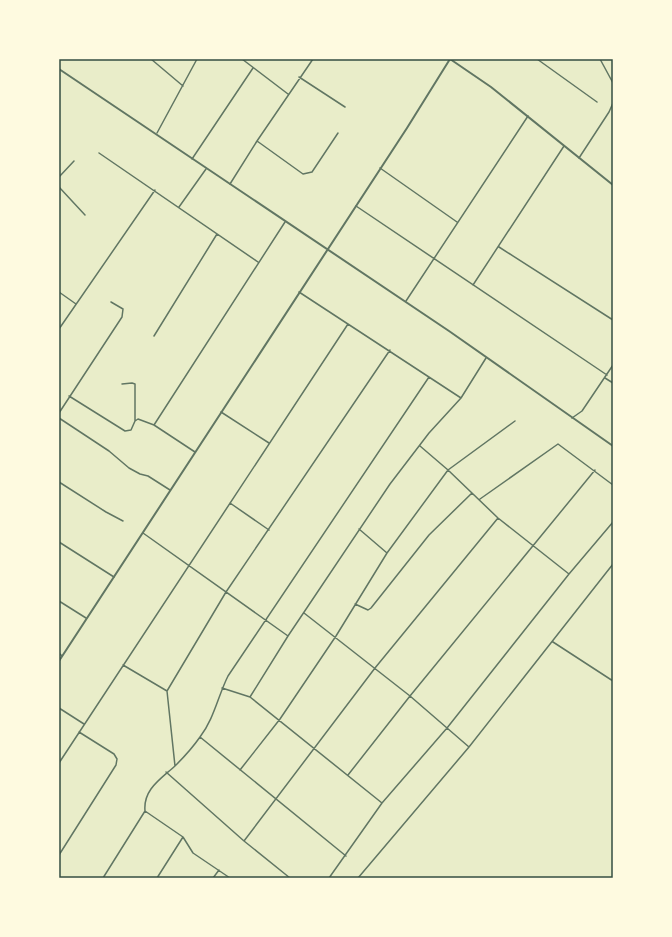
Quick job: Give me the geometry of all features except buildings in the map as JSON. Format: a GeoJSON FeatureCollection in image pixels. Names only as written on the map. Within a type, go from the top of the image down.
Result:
{"type":"FeatureCollection","features":[{"type":"Feature","properties":{"kind":"street"},"geometry":{"type":"LineString","coordinates":[[151,59],[183,86]]}},
{"type":"Feature","properties":{"kind":"street"},"geometry":{"type":"LineString","coordinates":[[157,133],[197,59]]}},
{"type":"Feature","properties":{"kind":"street"},"geometry":{"type":"LineString","coordinates":[[242,59],[288,94]]}},
{"type":"Feature","properties":{"kind":"street"},"geometry":{"type":"LineString","coordinates":[[230,184],[299,77],[314,59]]}},
{"type":"Feature","properties":{"kind":"street"},"geometry":{"type":"LineString","coordinates":[[59,661],[450,59],[491,87],[613,185]]}},
{"type":"Feature","properties":{"kind":"street"},"geometry":{"type":"LineString","coordinates":[[537,59],[597,102]]}},
{"type":"Feature","properties":{"kind":"street"},"geometry":{"type":"LineString","coordinates":[[600,59],[613,83]]}},
{"type":"Feature","properties":{"kind":"street"},"geometry":{"type":"LineString","coordinates":[[192,158],[253,68]]}},
{"type":"Feature","properties":{"kind":"street"},"geometry":{"type":"LineString","coordinates":[[59,69],[157,133],[285,222],[406,301],[613,446]]}},
{"type":"Feature","properties":{"kind":"street"},"geometry":{"type":"LineString","coordinates":[[299,77],[345,107]]}},
{"type":"Feature","properties":{"kind":"street"},"geometry":{"type":"LineString","coordinates":[[579,158],[610,112],[613,103]]}},
{"type":"Feature","properties":{"kind":"street"},"geometry":{"type":"LineString","coordinates":[[406,301],[528,116]]}},
{"type":"Feature","properties":{"kind":"street"},"geometry":{"type":"LineString","coordinates":[[257,141],[303,174],[307,174],[312,172],[338,133]]}},
{"type":"Feature","properties":{"kind":"street"},"geometry":{"type":"LineString","coordinates":[[473,284],[499,247],[564,146]]}},
{"type":"Feature","properties":{"kind":"street"},"geometry":{"type":"LineString","coordinates":[[99,153],[180,206],[258,262]]}},
{"type":"Feature","properties":{"kind":"street"},"geometry":{"type":"LineString","coordinates":[[59,177],[74,161]]}},
{"type":"Feature","properties":{"kind":"street"},"geometry":{"type":"LineString","coordinates":[[180,206],[206,168]]}},
{"type":"Feature","properties":{"kind":"street"},"geometry":{"type":"LineString","coordinates":[[380,168],[457,222]]}},
{"type":"Feature","properties":{"kind":"street"},"geometry":{"type":"LineString","coordinates":[[59,187],[85,215]]}},
{"type":"Feature","properties":{"kind":"street"},"geometry":{"type":"LineString","coordinates":[[59,329],[155,190]]}},
{"type":"Feature","properties":{"kind":"street"},"geometry":{"type":"LineString","coordinates":[[355,206],[607,375]]}},
{"type":"Feature","properties":{"kind":"street"},"geometry":{"type":"LineString","coordinates":[[154,425],[285,222]]}},
{"type":"Feature","properties":{"kind":"street"},"geometry":{"type":"LineString","coordinates":[[154,336],[217,234]]}},
{"type":"Feature","properties":{"kind":"street"},"geometry":{"type":"LineString","coordinates":[[499,247],[613,320]]}},
{"type":"Feature","properties":{"kind":"street"},"geometry":{"type":"LineString","coordinates":[[59,292],[76,304]]}},
{"type":"Feature","properties":{"kind":"street"},"geometry":{"type":"LineString","coordinates":[[299,292],[390,350],[461,398]]}},
{"type":"Feature","properties":{"kind":"street"},"geometry":{"type":"LineString","coordinates":[[59,412],[122,317],[123,309],[111,302]]}},
{"type":"Feature","properties":{"kind":"street"},"geometry":{"type":"LineString","coordinates":[[59,763],[348,324]]}},
{"type":"Feature","properties":{"kind":"street"},"geometry":{"type":"LineString","coordinates":[[175,766],[166,691],[226,592],[390,350]]}},
{"type":"Feature","properties":{"kind":"street"},"geometry":{"type":"LineString","coordinates":[[250,697],[288,636],[390,484],[429,433],[461,398],[486,358]]}},
{"type":"Feature","properties":{"kind":"street"},"geometry":{"type":"LineString","coordinates":[[572,418],[582,411],[613,365]]}},
{"type":"Feature","properties":{"kind":"street"},"geometry":{"type":"LineString","coordinates":[[103,878],[145,811],[145,798],[148,792],[166,772],[175,766],[200,738],[213,716],[222,688],[266,619],[429,377]]}},
{"type":"Feature","properties":{"kind":"street"},"geometry":{"type":"LineString","coordinates":[[605,378],[613,383]]}},
{"type":"Feature","properties":{"kind":"street"},"geometry":{"type":"LineString","coordinates":[[69,396],[125,432],[131,430],[135,421],[135,384],[122,384]]}},
{"type":"Feature","properties":{"kind":"street"},"geometry":{"type":"LineString","coordinates":[[221,412],[269,443]]}},
{"type":"Feature","properties":{"kind":"street"},"geometry":{"type":"LineString","coordinates":[[59,418],[109,451],[135,472],[148,476],[170,490]]}},
{"type":"Feature","properties":{"kind":"street"},"geometry":{"type":"LineString","coordinates":[[135,421],[138,419],[143,420],[154,425],[195,452]]}},
{"type":"Feature","properties":{"kind":"street"},"geometry":{"type":"LineString","coordinates":[[240,770],[280,719],[336,636],[387,553],[448,470],[515,420]]}},
{"type":"Feature","properties":{"kind":"street"},"geometry":{"type":"LineString","coordinates":[[479,499],[558,444],[595,470],[613,485]]}},
{"type":"Feature","properties":{"kind":"street"},"geometry":{"type":"LineString","coordinates":[[420,446],[448,470],[498,518],[569,574]]}},
{"type":"Feature","properties":{"kind":"street"},"geometry":{"type":"LineString","coordinates":[[348,775],[410,696],[595,470]]}},
{"type":"Feature","properties":{"kind":"street"},"geometry":{"type":"LineString","coordinates":[[59,482],[123,521]]}},
{"type":"Feature","properties":{"kind":"street"},"geometry":{"type":"LineString","coordinates":[[356,604],[368,610],[371,608],[429,535],[472,493]]}},
{"type":"Feature","properties":{"kind":"street"},"geometry":{"type":"LineString","coordinates":[[230,503],[269,530]]}},
{"type":"Feature","properties":{"kind":"street"},"geometry":{"type":"LineString","coordinates":[[244,841],[375,668],[498,518]]}},
{"type":"Feature","properties":{"kind":"street"},"geometry":{"type":"LineString","coordinates":[[329,878],[382,803],[447,728],[569,574],[613,522]]}},
{"type":"Feature","properties":{"kind":"street"},"geometry":{"type":"LineString","coordinates":[[360,530],[387,553]]}},
{"type":"Feature","properties":{"kind":"street"},"geometry":{"type":"LineString","coordinates":[[143,533],[288,636]]}},
{"type":"Feature","properties":{"kind":"street"},"geometry":{"type":"LineString","coordinates":[[59,542],[114,577]]}},
{"type":"Feature","properties":{"kind":"street"},"geometry":{"type":"LineString","coordinates":[[358,878],[469,746],[553,642],[613,564]]}},
{"type":"Feature","properties":{"kind":"street"},"geometry":{"type":"LineString","coordinates":[[59,601],[87,619]]}},
{"type":"Feature","properties":{"kind":"street"},"geometry":{"type":"LineString","coordinates":[[304,613],[336,636],[469,746]]}},
{"type":"Feature","properties":{"kind":"street"},"geometry":{"type":"LineString","coordinates":[[553,642],[613,681]]}},
{"type":"Feature","properties":{"kind":"street"},"geometry":{"type":"LineString","coordinates":[[59,653],[62,656]]}},
{"type":"Feature","properties":{"kind":"street"},"geometry":{"type":"LineString","coordinates":[[123,665],[166,691]]}},
{"type":"Feature","properties":{"kind":"street"},"geometry":{"type":"LineString","coordinates":[[222,688],[250,697],[280,719],[313,748],[382,803]]}},
{"type":"Feature","properties":{"kind":"street"},"geometry":{"type":"LineString","coordinates":[[59,708],[85,724]]}},
{"type":"Feature","properties":{"kind":"street"},"geometry":{"type":"LineString","coordinates":[[59,855],[116,765],[117,759],[114,754],[79,732]]}},
{"type":"Feature","properties":{"kind":"street"},"geometry":{"type":"LineString","coordinates":[[200,738],[277,798],[346,856]]}},
{"type":"Feature","properties":{"kind":"street"},"geometry":{"type":"LineString","coordinates":[[166,772],[244,841],[290,878]]}},
{"type":"Feature","properties":{"kind":"street"},"geometry":{"type":"LineString","coordinates":[[145,811],[183,837],[193,853],[230,878]]}},
{"type":"Feature","properties":{"kind":"street"},"geometry":{"type":"LineString","coordinates":[[157,878],[183,837]]}},
{"type":"Feature","properties":{"kind":"street"},"geometry":{"type":"LineString","coordinates":[[213,878],[219,870]]}}]}
